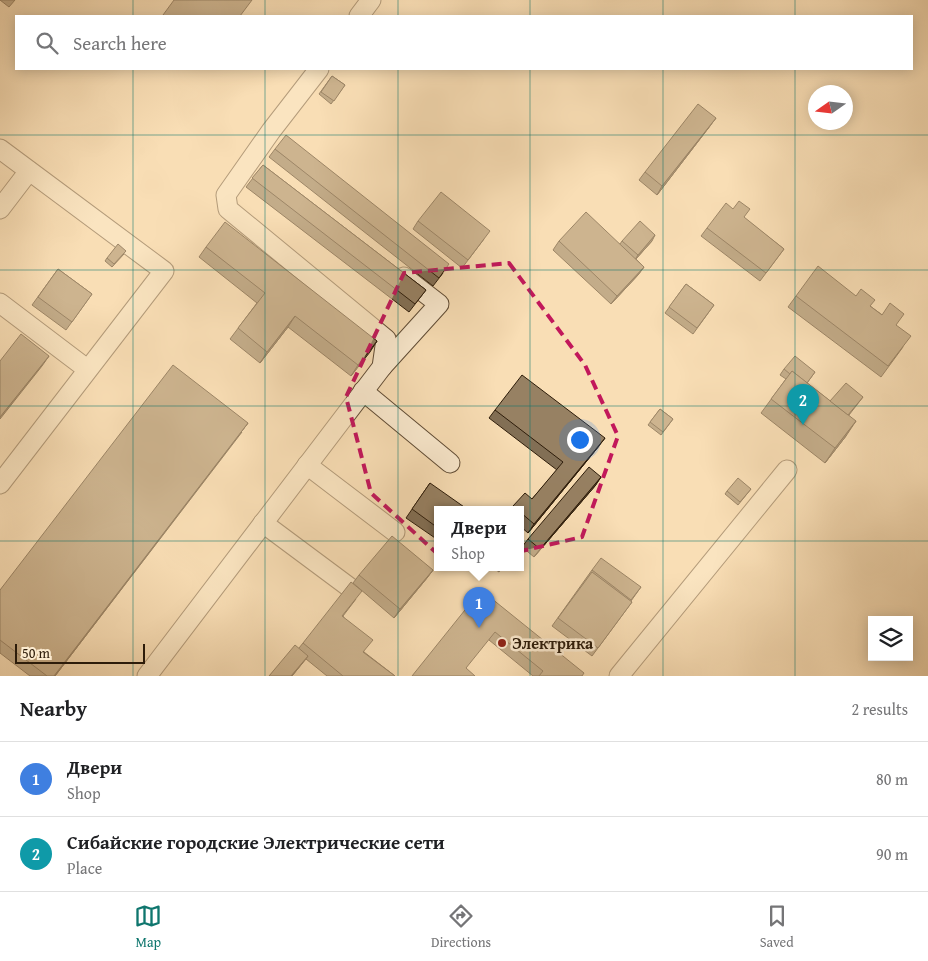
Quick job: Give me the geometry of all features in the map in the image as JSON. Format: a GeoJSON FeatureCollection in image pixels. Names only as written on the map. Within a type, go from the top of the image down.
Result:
{"type":"FeatureCollection","features":[{"type":"Feature","properties":{"kind":"lane"},"geometry":{"type":"LineString","coordinates":[[360,15],[371,0]]}},
{"type":"Feature","properties":{"kind":"lane"},"geometry":{"type":"LineString","coordinates":[[317,70],[226,195],[228,209],[386,339],[382,367]]}},
{"type":"Feature","properties":{"kind":"lane"},"geometry":{"type":"LineString","coordinates":[[0,149],[164,271],[0,484]]}},
{"type":"Feature","properties":{"kind":"lane"},"geometry":{"type":"LineString","coordinates":[[0,209],[30,171]]}},
{"type":"Feature","properties":{"kind":"lane"},"geometry":{"type":"LineString","coordinates":[[147,676],[382,367],[439,304],[393,268]]}},
{"type":"Feature","properties":{"kind":"lane"},"geometry":{"type":"LineString","coordinates":[[0,303],[87,369]]}},
{"type":"Feature","properties":{"kind":"lane"},"geometry":{"type":"LineString","coordinates":[[363,392],[450,463]]}},
{"type":"Feature","properties":{"kind":"lane"},"geometry":{"type":"LineString","coordinates":[[307,465],[394,532]]}},
{"type":"Feature","properties":{"kind":"lane"},"geometry":{"type":"LineString","coordinates":[[619,676],[787,470]]}},
{"type":"Feature","properties":{"kind":"lane"},"geometry":{"type":"LineString","coordinates":[[263,523],[349,587]]}},
{"type":"Feature","properties":{"kind":"highlighted area"},"geometry":{"type":"Polygon","coordinates":[[[509,263],[585,365],[618,436],[582,537],[452,567],[371,493],[346,397],[404,273],[509,263]]]}},
{"type":"Feature","properties":{"kind":"building"},"geometry":{"type":"Polygon","coordinates":[[[174,0],[252,0],[241,15],[163,15],[174,0]]]}},
{"type":"Feature","properties":{"kind":"building"},"geometry":{"type":"Polygon","coordinates":[[[332,76],[345,85],[334,101],[321,92],[332,76]]]}},
{"type":"Feature","properties":{"kind":"building"},"geometry":{"type":"Polygon","coordinates":[[[698,104],[716,118],[662,186],[645,172],[698,104]]]}},
{"type":"Feature","properties":{"kind":"building"},"geometry":{"type":"Polygon","coordinates":[[[286,135],[449,264],[439,278],[275,149],[286,135]]]}},
{"type":"Feature","properties":{"kind":"building"},"geometry":{"type":"Polygon","coordinates":[[[263,165],[426,290],[415,304],[252,178],[263,165]]]}},
{"type":"Feature","properties":{"kind":"building"},"geometry":{"type":"Polygon","coordinates":[[[441,192],[490,231],[468,260],[418,221],[441,192]]]}},
{"type":"Feature","properties":{"kind":"building"},"geometry":{"type":"Polygon","coordinates":[[[739,201],[750,209],[744,217],[784,249],[766,273],[707,228],[726,203],[733,209],[739,201]]]}},
{"type":"Feature","properties":{"kind":"building"},"geometry":{"type":"Polygon","coordinates":[[[586,212],[644,267],[617,296],[559,241],[586,212]]]}},
{"type":"Feature","properties":{"kind":"building"},"geometry":{"type":"Polygon","coordinates":[[[640,221],[655,235],[638,255],[622,241],[640,221]]]}},
{"type":"Feature","properties":{"kind":"building"},"geometry":{"type":"Polygon","coordinates":[[[225,222],[377,341],[358,365],[295,316],[267,352],[238,328],[265,293],[206,247],[225,222]]]}},
{"type":"Feature","properties":{"kind":"building"},"geometry":{"type":"Polygon","coordinates":[[[118,244],[126,251],[114,264],[107,258],[118,244]]]}},
{"type":"Feature","properties":{"kind":"building"},"geometry":{"type":"Polygon","coordinates":[[[818,266],[856,296],[861,289],[875,300],[870,306],[882,315],[890,303],[904,314],[896,325],[911,336],[888,366],[796,296],[818,266]]]}},
{"type":"Feature","properties":{"kind":"building"},"geometry":{"type":"Polygon","coordinates":[[[58,269],[92,294],[72,322],[38,297],[58,269]]]}},
{"type":"Feature","properties":{"kind":"building"},"geometry":{"type":"Polygon","coordinates":[[[686,284],[714,305],[697,328],[669,307],[686,284]]]}},
{"type":"Feature","properties":{"kind":"building"},"geometry":{"type":"Polygon","coordinates":[[[21,334],[49,356],[0,417],[0,361],[21,334]]]}},
{"type":"Feature","properties":{"kind":"building"},"geometry":{"type":"Polygon","coordinates":[[[795,356],[815,372],[807,383],[792,371],[790,374],[784,369],[795,356]]]}},
{"type":"Feature","properties":{"kind":"building"},"geometry":{"type":"Polygon","coordinates":[[[173,365],[248,423],[54,676],[47,676],[0,640],[0,590],[173,365]]]}},
{"type":"Feature","properties":{"kind":"building"},"geometry":{"type":"Polygon","coordinates":[[[792,371],[856,421],[835,448],[771,399],[792,371]]]}},
{"type":"Feature","properties":{"kind":"building"},"geometry":{"type":"Polygon","coordinates":[[[522,375],[605,438],[534,524],[524,515],[524,506],[513,506],[525,493],[532,499],[563,462],[495,410],[522,375]]]}},
{"type":"Feature","properties":{"kind":"building"},"geometry":{"type":"Polygon","coordinates":[[[846,383],[863,397],[848,415],[830,401],[846,383]]]}},
{"type":"Feature","properties":{"kind":"building"},"geometry":{"type":"Polygon","coordinates":[[[660,409],[673,419],[663,432],[650,422],[660,409]]]}},
{"type":"Feature","properties":{"kind":"building"},"geometry":{"type":"Polygon","coordinates":[[[589,467],[601,477],[540,549],[528,539],[589,467]]]}},
{"type":"Feature","properties":{"kind":"building"},"geometry":{"type":"Polygon","coordinates":[[[738,478],[751,489],[740,502],[727,491],[738,478]]]}},
{"type":"Feature","properties":{"kind":"building"},"geometry":{"type":"Polygon","coordinates":[[[430,483],[463,506],[434,506],[434,525],[412,509],[430,483]]]}},
{"type":"Feature","properties":{"kind":"building"},"geometry":{"type":"Polygon","coordinates":[[[392,536],[433,570],[400,609],[359,575],[392,536]]]}},
{"type":"Feature","properties":{"kind":"building"},"geometry":{"type":"Polygon","coordinates":[[[601,558],[641,587],[631,600],[592,570],[601,558]]]}},
{"type":"Feature","properties":{"kind":"building"},"geometry":{"type":"Polygon","coordinates":[[[592,572],[632,602],[598,648],[558,618],[592,572]]]}},
{"type":"Feature","properties":{"kind":"building"},"geometry":{"type":"Polygon","coordinates":[[[351,582],[362,591],[342,616],[373,640],[363,652],[395,676],[343,676],[303,643],[351,582]]]}},
{"type":"Feature","properties":{"kind":"building"},"geometry":{"type":"Polygon","coordinates":[[[481,590],[584,673],[582,676],[539,676],[543,671],[495,632],[466,668],[475,676],[412,676],[481,590]]]}},
{"type":"Feature","properties":{"kind":"building"},"geometry":{"type":"Polygon","coordinates":[[[295,645],[308,656],[291,676],[269,676],[295,645]]]}},
{"type":"Feature","properties":{"kind":"place","name":"Сибайские городские Электрические сети"},"geometry":{"type":"Point","coordinates":[803,425]}},
{"type":"Feature","properties":{"kind":"place","name":"Двери"},"geometry":{"type":"Point","coordinates":[479,628]}},
{"type":"Feature","properties":{"kind":"place","name":"Электрика"},"geometry":{"type":"Point","coordinates":[502,643]}}]}
